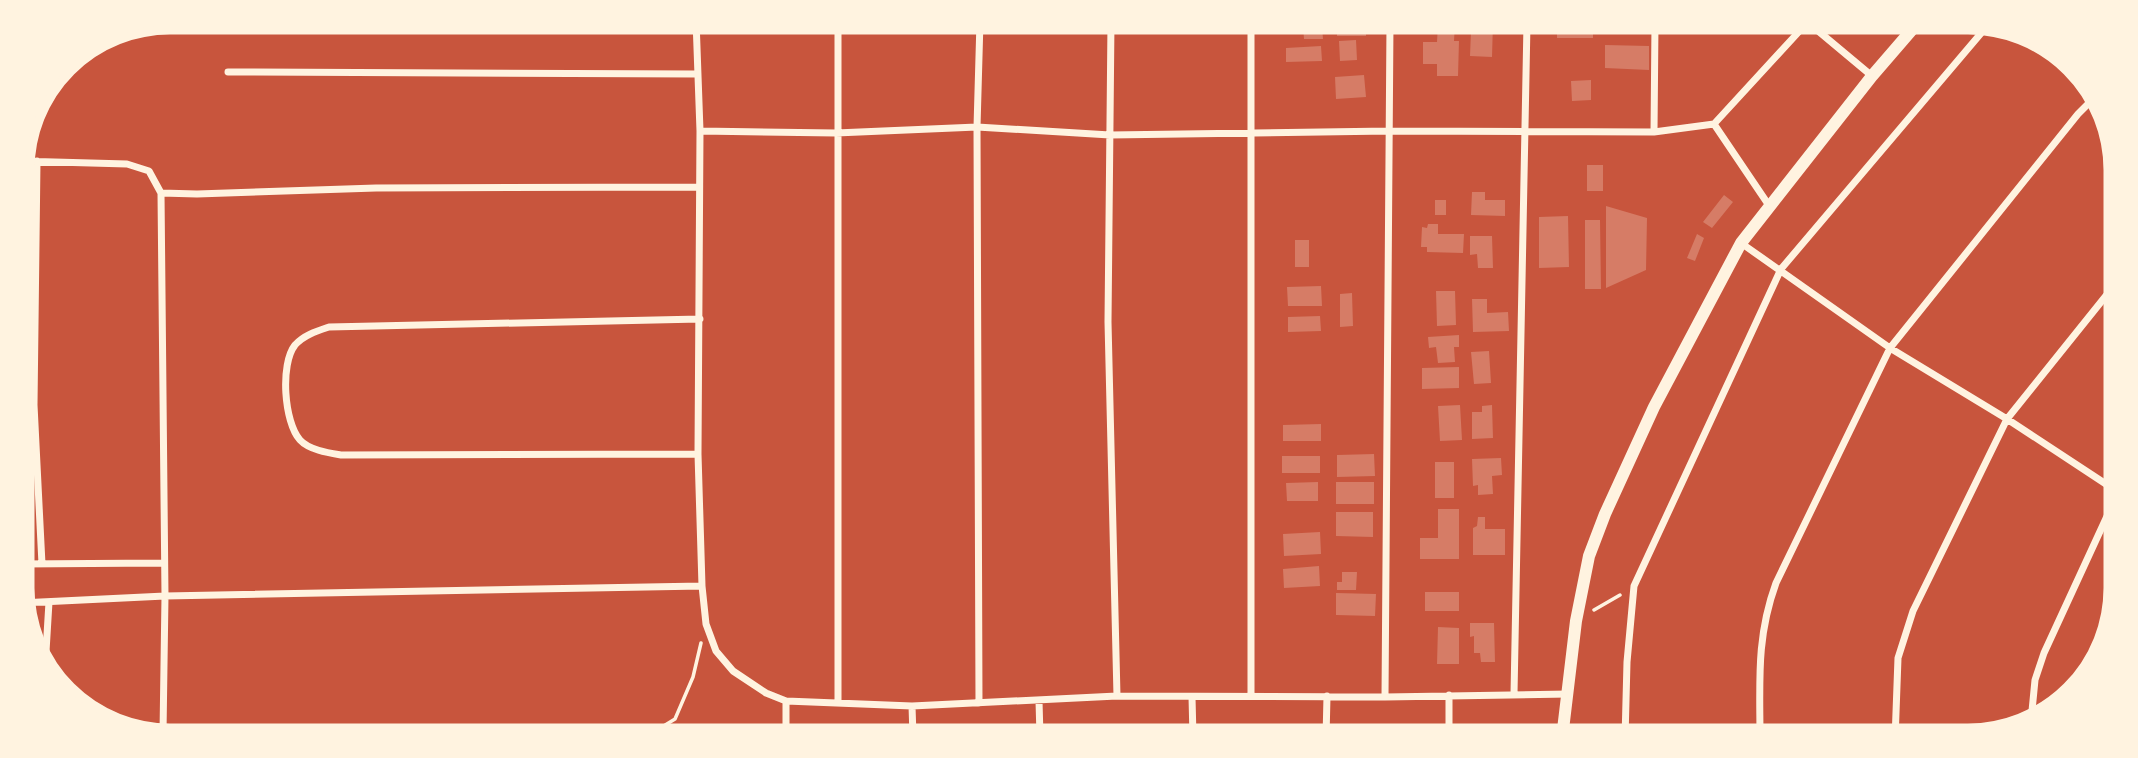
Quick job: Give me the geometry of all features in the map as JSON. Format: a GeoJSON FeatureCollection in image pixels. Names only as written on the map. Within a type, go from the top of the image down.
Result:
{"type":"FeatureCollection","features":[{"type":"Feature","properties":{"kind":"street"},"geometry":{"type":"LineString","coordinates":[[696,30],[700,131],[698,454],[702,586],[706,624],[716,651],[733,671],[766,693],[786,701],[912,706],[1117,696],[1385,697],[1569,694]]}},
{"type":"Feature","properties":{"kind":"street"},"geometry":{"type":"LineString","coordinates":[[838,30],[838,702]]}},
{"type":"Feature","properties":{"kind":"street"},"geometry":{"type":"LineString","coordinates":[[979,703],[977,127],[980,30]]}},
{"type":"Feature","properties":{"kind":"street"},"geometry":{"type":"LineString","coordinates":[[1111,30],[1108,322],[1117,696]]}},
{"type":"Feature","properties":{"kind":"street"},"geometry":{"type":"LineString","coordinates":[[1251,30],[1251,695]]}},
{"type":"Feature","properties":{"kind":"street"},"geometry":{"type":"LineString","coordinates":[[1385,697],[1390,30]]}},
{"type":"Feature","properties":{"kind":"street"},"geometry":{"type":"LineString","coordinates":[[1514,694],[1527,30]]}},
{"type":"Feature","properties":{"kind":"street"},"geometry":{"type":"LineString","coordinates":[[1654,30],[1654,132]]}},
{"type":"Feature","properties":{"kind":"street"},"geometry":{"type":"LineString","coordinates":[[700,131],[836,133],[977,127],[1110,135],[1389,131],[1654,132],[1714,124],[1800,30]]}},
{"type":"Feature","properties":{"kind":"street"},"geometry":{"type":"LineString","coordinates":[[1818,30],[1872,76]]}},
{"type":"Feature","properties":{"kind":"street"},"geometry":{"type":"LineString","coordinates":[[1564,728],[1576,621],[1589,556],[1605,514],[1654,407],[1741,243],[1872,76],[1912,30]]}},
{"type":"Feature","properties":{"kind":"street"},"geometry":{"type":"LineString","coordinates":[[1625,728],[1627,662],[1634,586],[1782,269],[1983,31]]}},
{"type":"Feature","properties":{"kind":"street"},"geometry":{"type":"LineString","coordinates":[[228,72],[697,74]]}},
{"type":"Feature","properties":{"kind":"street"},"geometry":{"type":"LineString","coordinates":[[1760,728],[1760,671],[1766,611],[1776,583],[1890,348],[1992,219],[2090,102]]}},
{"type":"Feature","properties":{"kind":"street"},"geometry":{"type":"LineString","coordinates":[[1714,124],[1770,207]]}},
{"type":"Feature","properties":{"kind":"street"},"geometry":{"type":"LineString","coordinates":[[30,161],[127,164],[149,171],[160,193],[163,728]]}},
{"type":"Feature","properties":{"kind":"street"},"geometry":{"type":"LineString","coordinates":[[37,161],[34,405],[41,564]]}},
{"type":"Feature","properties":{"kind":"street"},"geometry":{"type":"LineString","coordinates":[[160,193],[376,188],[699,187]]}},
{"type":"Feature","properties":{"kind":"street"},"geometry":{"type":"LineString","coordinates":[[1741,243],[1782,269],[1890,348],[2007,419],[2108,485]]}},
{"type":"Feature","properties":{"kind":"street"},"geometry":{"type":"LineString","coordinates":[[1895,728],[1898,658],[1913,611],[2007,419],[2108,293]]}},
{"type":"Feature","properties":{"kind":"street"},"geometry":{"type":"LineString","coordinates":[[698,454],[341,455],[324,452],[301,442],[290,421],[286,399],[287,372],[294,346],[311,333],[329,327],[700,319]]}},
{"type":"Feature","properties":{"kind":"street"},"geometry":{"type":"LineString","coordinates":[[2032,713],[2035,680],[2044,653],[2108,513]]}},
{"type":"Feature","properties":{"kind":"street"},"geometry":{"type":"LineString","coordinates":[[30,564],[162,563]]}},
{"type":"Feature","properties":{"kind":"street"},"geometry":{"type":"LineString","coordinates":[[31,603],[164,596],[702,586]]}},
{"type":"Feature","properties":{"kind":"street"},"geometry":{"type":"LineString","coordinates":[[46,653],[49,602]]}},
{"type":"Feature","properties":{"kind":"street"},"geometry":{"type":"LineString","coordinates":[[1449,695],[1449,728]]}},
{"type":"Feature","properties":{"kind":"street"},"geometry":{"type":"LineString","coordinates":[[1192,696],[1192,728]]}},
{"type":"Feature","properties":{"kind":"street"},"geometry":{"type":"LineString","coordinates":[[1326,728],[1327,696]]}},
{"type":"Feature","properties":{"kind":"street"},"geometry":{"type":"LineString","coordinates":[[786,701],[786,728]]}},
{"type":"Feature","properties":{"kind":"street"},"geometry":{"type":"LineString","coordinates":[[1040,701],[1040,728]]}},
{"type":"Feature","properties":{"kind":"street"},"geometry":{"type":"LineString","coordinates":[[912,706],[913,728]]}},
{"type":"Feature","properties":{"kind":"path"},"geometry":{"type":"LineString","coordinates":[[1576,621],[1634,586]]}},
{"type":"Feature","properties":{"kind":"path"},"geometry":{"type":"LineString","coordinates":[[660,728],[675,719],[693,677],[706,624]]}},
{"type":"Feature","properties":{"kind":"building"},"geometry":{"type":"Polygon","coordinates":[[[1303,30],[1322,30],[1323,39],[1304,39],[1303,30]]]}},
{"type":"Feature","properties":{"kind":"building"},"geometry":{"type":"Polygon","coordinates":[[[1337,30],[1366,30],[1366,36],[1337,36],[1337,30]]]}},
{"type":"Feature","properties":{"kind":"building"},"geometry":{"type":"Polygon","coordinates":[[[1438,30],[1455,30],[1454,41],[1459,41],[1458,76],[1437,76],[1437,64],[1423,64],[1423,42],[1437,42],[1438,30]]]}},
{"type":"Feature","properties":{"kind":"building"},"geometry":{"type":"Polygon","coordinates":[[[1493,30],[1492,57],[1470,56],[1471,31],[1493,30]]]}},
{"type":"Feature","properties":{"kind":"building"},"geometry":{"type":"Polygon","coordinates":[[[1557,30],[1593,30],[1593,38],[1557,38],[1557,30]]]}},
{"type":"Feature","properties":{"kind":"building"},"geometry":{"type":"Polygon","coordinates":[[[1356,40],[1357,60],[1340,61],[1339,41],[1356,40]]]}},
{"type":"Feature","properties":{"kind":"building"},"geometry":{"type":"Polygon","coordinates":[[[1605,45],[1649,46],[1649,70],[1605,68],[1605,45]]]}},
{"type":"Feature","properties":{"kind":"building"},"geometry":{"type":"Polygon","coordinates":[[[1321,46],[1322,61],[1286,62],[1286,48],[1321,46]]]}},
{"type":"Feature","properties":{"kind":"building"},"geometry":{"type":"Polygon","coordinates":[[[1364,75],[1366,97],[1336,99],[1335,77],[1364,75]]]}},
{"type":"Feature","properties":{"kind":"building"},"geometry":{"type":"Polygon","coordinates":[[[1591,80],[1591,100],[1572,101],[1571,81],[1591,80]]]}},
{"type":"Feature","properties":{"kind":"building"},"geometry":{"type":"Polygon","coordinates":[[[1587,165],[1603,165],[1603,191],[1587,191],[1587,165]]]}},
{"type":"Feature","properties":{"kind":"building"},"geometry":{"type":"Polygon","coordinates":[[[1472,192],[1485,192],[1485,200],[1505,200],[1505,216],[1471,215],[1472,192]]]}},
{"type":"Feature","properties":{"kind":"building"},"geometry":{"type":"Polygon","coordinates":[[[1724,195],[1733,202],[1712,228],[1703,222],[1724,195]]]}},
{"type":"Feature","properties":{"kind":"building"},"geometry":{"type":"Polygon","coordinates":[[[1435,200],[1446,200],[1446,215],[1435,215],[1435,200]]]}},
{"type":"Feature","properties":{"kind":"building"},"geometry":{"type":"Polygon","coordinates":[[[1606,206],[1647,218],[1646,270],[1606,288],[1606,206]]]}},
{"type":"Feature","properties":{"kind":"building"},"geometry":{"type":"Polygon","coordinates":[[[1568,216],[1569,267],[1539,268],[1539,217],[1568,216]]]}},
{"type":"Feature","properties":{"kind":"building"},"geometry":{"type":"Polygon","coordinates":[[[1585,220],[1600,220],[1601,289],[1585,289],[1585,220]]]}},
{"type":"Feature","properties":{"kind":"building"},"geometry":{"type":"Polygon","coordinates":[[[1428,224],[1438,224],[1438,234],[1464,234],[1463,253],[1427,252],[1427,247],[1421,247],[1422,227],[1427,228],[1428,224]]]}},
{"type":"Feature","properties":{"kind":"building"},"geometry":{"type":"Polygon","coordinates":[[[1697,234],[1704,238],[1695,261],[1687,258],[1697,234]]]}},
{"type":"Feature","properties":{"kind":"building"},"geometry":{"type":"Polygon","coordinates":[[[1470,236],[1492,236],[1493,268],[1478,268],[1477,254],[1470,255],[1470,236]]]}},
{"type":"Feature","properties":{"kind":"building"},"geometry":{"type":"Polygon","coordinates":[[[1295,240],[1309,240],[1309,267],[1295,267],[1295,240]]]}},
{"type":"Feature","properties":{"kind":"building"},"geometry":{"type":"Polygon","coordinates":[[[1321,286],[1322,306],[1288,306],[1287,287],[1321,286]]]}},
{"type":"Feature","properties":{"kind":"building"},"geometry":{"type":"Polygon","coordinates":[[[1436,291],[1455,291],[1456,325],[1437,326],[1436,291]]]}},
{"type":"Feature","properties":{"kind":"building"},"geometry":{"type":"Polygon","coordinates":[[[1352,293],[1353,326],[1340,327],[1340,294],[1352,293]]]}},
{"type":"Feature","properties":{"kind":"building"},"geometry":{"type":"Polygon","coordinates":[[[1472,299],[1487,299],[1487,313],[1508,312],[1509,331],[1473,332],[1472,299]]]}},
{"type":"Feature","properties":{"kind":"building"},"geometry":{"type":"Polygon","coordinates":[[[1320,316],[1321,331],[1288,332],[1288,317],[1320,316]]]}},
{"type":"Feature","properties":{"kind":"building"},"geometry":{"type":"Polygon","coordinates":[[[1459,335],[1459,347],[1454,347],[1455,362],[1438,363],[1436,347],[1429,348],[1428,337],[1459,335]]]}},
{"type":"Feature","properties":{"kind":"building"},"geometry":{"type":"Polygon","coordinates":[[[1489,351],[1491,383],[1474,384],[1471,352],[1489,351]]]}},
{"type":"Feature","properties":{"kind":"building"},"geometry":{"type":"Polygon","coordinates":[[[1459,367],[1459,388],[1422,389],[1422,368],[1459,367]]]}},
{"type":"Feature","properties":{"kind":"building"},"geometry":{"type":"Polygon","coordinates":[[[1460,405],[1462,440],[1440,441],[1438,406],[1460,405]]]}},
{"type":"Feature","properties":{"kind":"building"},"geometry":{"type":"Polygon","coordinates":[[[1492,405],[1493,438],[1472,439],[1472,412],[1482,412],[1482,406],[1492,405]]]}},
{"type":"Feature","properties":{"kind":"building"},"geometry":{"type":"Polygon","coordinates":[[[1321,424],[1321,441],[1283,441],[1283,425],[1321,424]]]}},
{"type":"Feature","properties":{"kind":"building"},"geometry":{"type":"Polygon","coordinates":[[[1374,454],[1375,476],[1337,477],[1337,455],[1374,454]]]}},
{"type":"Feature","properties":{"kind":"building"},"geometry":{"type":"Polygon","coordinates":[[[1282,456],[1320,456],[1320,473],[1282,473],[1282,456]]]}},
{"type":"Feature","properties":{"kind":"building"},"geometry":{"type":"Polygon","coordinates":[[[1501,458],[1502,475],[1492,476],[1493,494],[1478,495],[1478,485],[1473,486],[1472,459],[1501,458]]]}},
{"type":"Feature","properties":{"kind":"building"},"geometry":{"type":"Polygon","coordinates":[[[1435,462],[1454,462],[1454,498],[1435,498],[1435,462]]]}},
{"type":"Feature","properties":{"kind":"building"},"geometry":{"type":"Polygon","coordinates":[[[1318,482],[1318,501],[1287,501],[1286,483],[1318,482]]]}},
{"type":"Feature","properties":{"kind":"building"},"geometry":{"type":"Polygon","coordinates":[[[1336,482],[1374,482],[1374,504],[1336,504],[1336,482]]]}},
{"type":"Feature","properties":{"kind":"building"},"geometry":{"type":"Polygon","coordinates":[[[1438,509],[1459,509],[1459,559],[1420,559],[1420,538],[1438,538],[1438,509]]]}},
{"type":"Feature","properties":{"kind":"building"},"geometry":{"type":"Polygon","coordinates":[[[1336,512],[1373,512],[1373,537],[1336,536],[1336,512]]]}},
{"type":"Feature","properties":{"kind":"building"},"geometry":{"type":"Polygon","coordinates":[[[1478,517],[1485,517],[1485,529],[1505,529],[1505,555],[1473,555],[1473,528],[1477,526],[1478,517]]]}},
{"type":"Feature","properties":{"kind":"building"},"geometry":{"type":"Polygon","coordinates":[[[1320,532],[1321,554],[1284,556],[1283,534],[1320,532]]]}},
{"type":"Feature","properties":{"kind":"building"},"geometry":{"type":"Polygon","coordinates":[[[1319,566],[1320,586],[1284,588],[1283,569],[1319,566]]]}},
{"type":"Feature","properties":{"kind":"building"},"geometry":{"type":"Polygon","coordinates":[[[1342,572],[1357,572],[1356,590],[1337,590],[1337,582],[1342,582],[1342,572]]]}},
{"type":"Feature","properties":{"kind":"building"},"geometry":{"type":"Polygon","coordinates":[[[1425,592],[1459,592],[1459,611],[1425,611],[1425,592]]]}},
{"type":"Feature","properties":{"kind":"building"},"geometry":{"type":"Polygon","coordinates":[[[1336,593],[1376,594],[1375,616],[1336,615],[1336,593]]]}},
{"type":"Feature","properties":{"kind":"building"},"geometry":{"type":"Polygon","coordinates":[[[1470,623],[1494,623],[1495,662],[1481,662],[1480,653],[1474,653],[1474,636],[1470,637],[1470,623]]]}},
{"type":"Feature","properties":{"kind":"building"},"geometry":{"type":"Polygon","coordinates":[[[1438,627],[1459,628],[1459,664],[1437,664],[1438,627]]]}}]}
